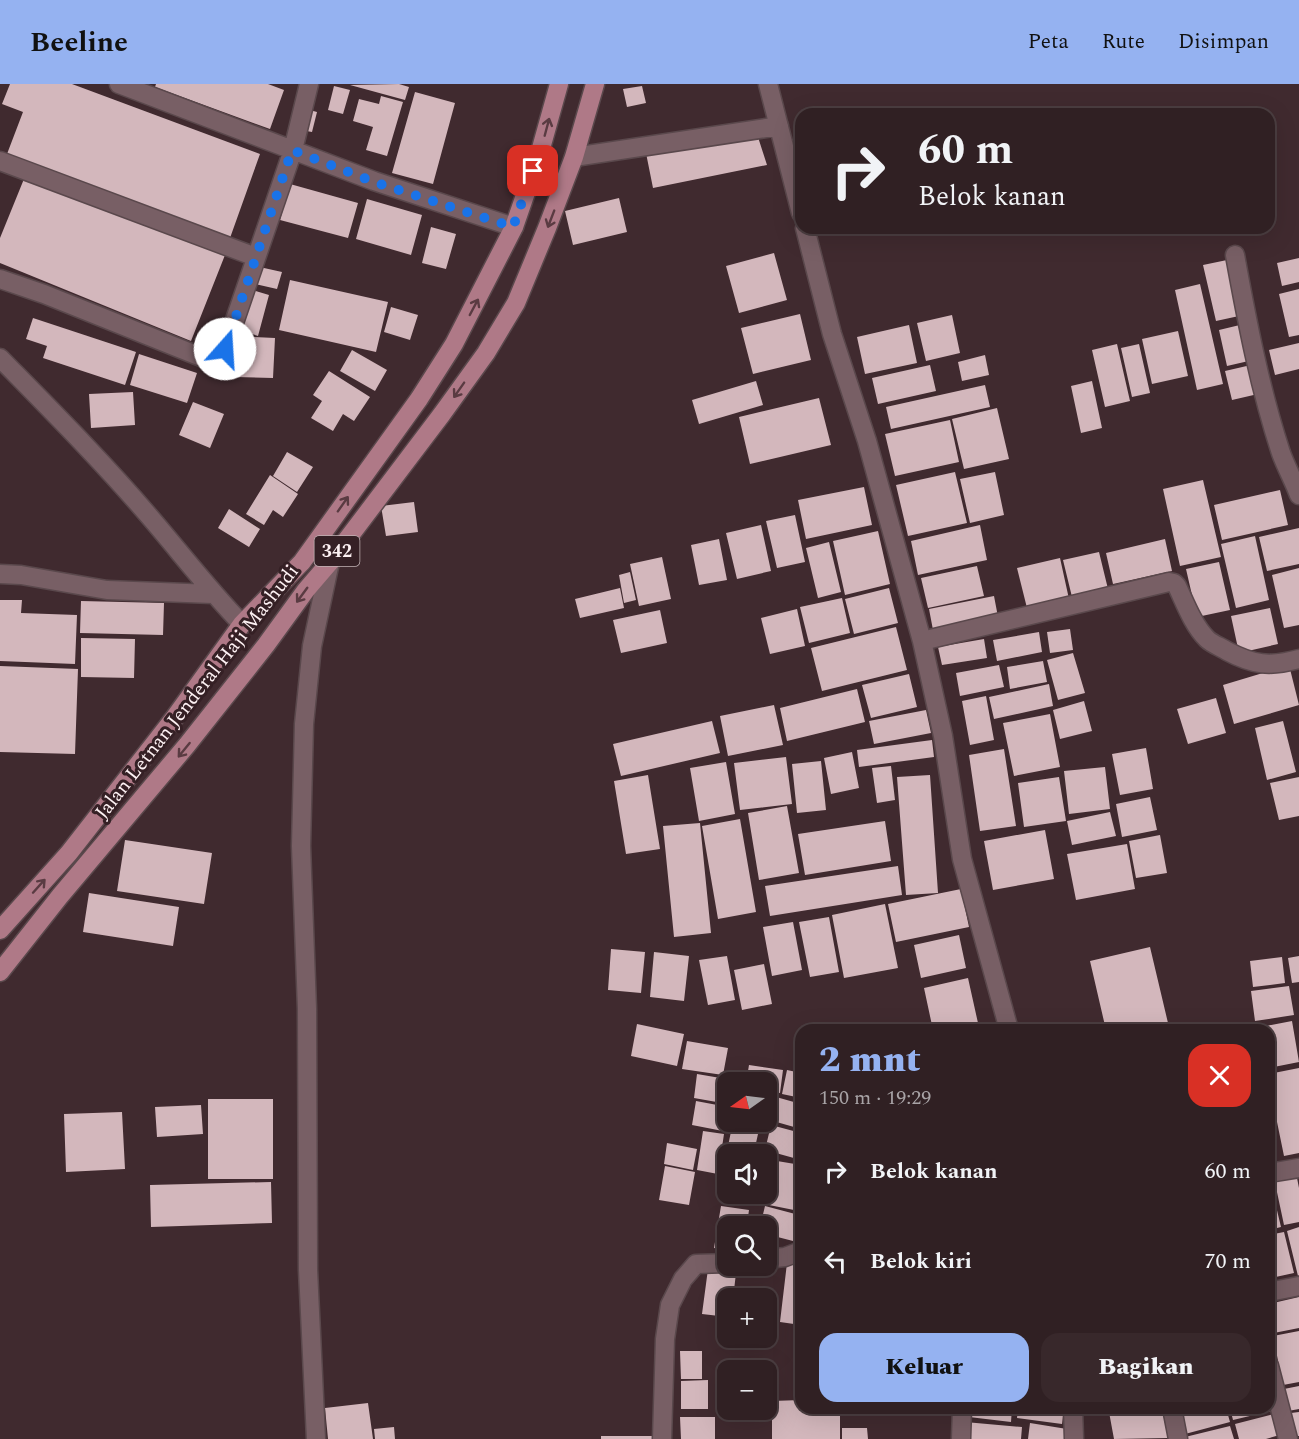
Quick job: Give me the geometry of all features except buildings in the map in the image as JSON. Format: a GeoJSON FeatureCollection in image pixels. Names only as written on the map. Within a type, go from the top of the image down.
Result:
{"type":"FeatureCollection","features":[{"type":"Feature","properties":{"kind":"main road","name":"Jalan Letnan Jenderal Haji Mashudi"},"geometry":{"type":"LineString","coordinates":[[0,930],[69,853],[175,717],[242,624],[302,562],[419,399],[454,344],[513,227],[540,152],[559,84]]}},
{"type":"Feature","properties":{"kind":"main road","name":"Jalan Letnan Jenderal Haji Mashudi"},"geometry":{"type":"LineString","coordinates":[[0,972],[60,896],[188,745],[442,414],[492,343],[516,303],[574,157],[595,84]]}},
{"type":"Feature","properties":{"kind":"street"},"geometry":{"type":"LineString","coordinates":[[119,84],[152,90],[292,150],[374,182],[513,227]]}},
{"type":"Feature","properties":{"kind":"street"},"geometry":{"type":"LineString","coordinates":[[0,279],[44,294],[201,357],[212,357],[225,349],[292,150],[309,84]]}},
{"type":"Feature","properties":{"kind":"street"},"geometry":{"type":"LineString","coordinates":[[768,84],[795,189]]}},
{"type":"Feature","properties":{"kind":"street"},"geometry":{"type":"LineString","coordinates":[[574,157],[779,126]]}},
{"type":"Feature","properties":{"kind":"street"},"geometry":{"type":"LineString","coordinates":[[0,161],[256,257]]}},
{"type":"Feature","properties":{"kind":"street"},"geometry":{"type":"LineString","coordinates":[[807,234],[832,334],[867,441],[922,641],[943,736],[962,859],[1007,1024]]}},
{"type":"Feature","properties":{"kind":"street"},"geometry":{"type":"LineString","coordinates":[[1234,255],[1268,409],[1282,455],[1299,495]]}},
{"type":"Feature","properties":{"kind":"street"},"geometry":{"type":"LineString","coordinates":[[0,358],[148,515],[213,594],[242,624]]}},
{"type":"Feature","properties":{"kind":"street"},"geometry":{"type":"LineString","coordinates":[[316,1439],[308,1270],[307,1009],[301,846],[305,713],[312,646],[330,562]]}},
{"type":"Feature","properties":{"kind":"street"},"geometry":{"type":"LineString","coordinates":[[0,574],[21,575],[107,590],[213,594]]}},
{"type":"Feature","properties":{"kind":"street"},"geometry":{"type":"LineString","coordinates":[[922,641],[1169,582],[1177,586],[1190,613],[1207,639],[1225,650],[1250,662],[1268,664],[1299,658]]}},
{"type":"Feature","properties":{"kind":"street"},"geometry":{"type":"LineString","coordinates":[[1275,1172],[1299,1168]]}},
{"type":"Feature","properties":{"kind":"street"},"geometry":{"type":"LineString","coordinates":[[777,1258],[795,1253]]}},
{"type":"Feature","properties":{"kind":"street"},"geometry":{"type":"LineString","coordinates":[[662,1439],[665,1339],[670,1305],[682,1279],[696,1264],[717,1263]]}},
{"type":"Feature","properties":{"kind":"street"},"geometry":{"type":"LineString","coordinates":[[1275,1291],[1299,1286]]}},
{"type":"Feature","properties":{"kind":"street"},"geometry":{"type":"LineString","coordinates":[[1275,1389],[1288,1439]]}},
{"type":"Feature","properties":{"kind":"street"},"geometry":{"type":"LineString","coordinates":[[960,1439],[962,1414]]}},
{"type":"Feature","properties":{"kind":"street"},"geometry":{"type":"LineString","coordinates":[[1073,1414],[1074,1439]]}},
{"type":"Feature","properties":{"kind":"street"},"geometry":{"type":"LineString","coordinates":[[1173,1414],[1178,1439]]}},
{"type":"Feature","properties":{"kind":"route"},"geometry":{"type":"LineString","coordinates":[[225,349],[292,150],[374,182],[513,227],[533,171]]}}]}
